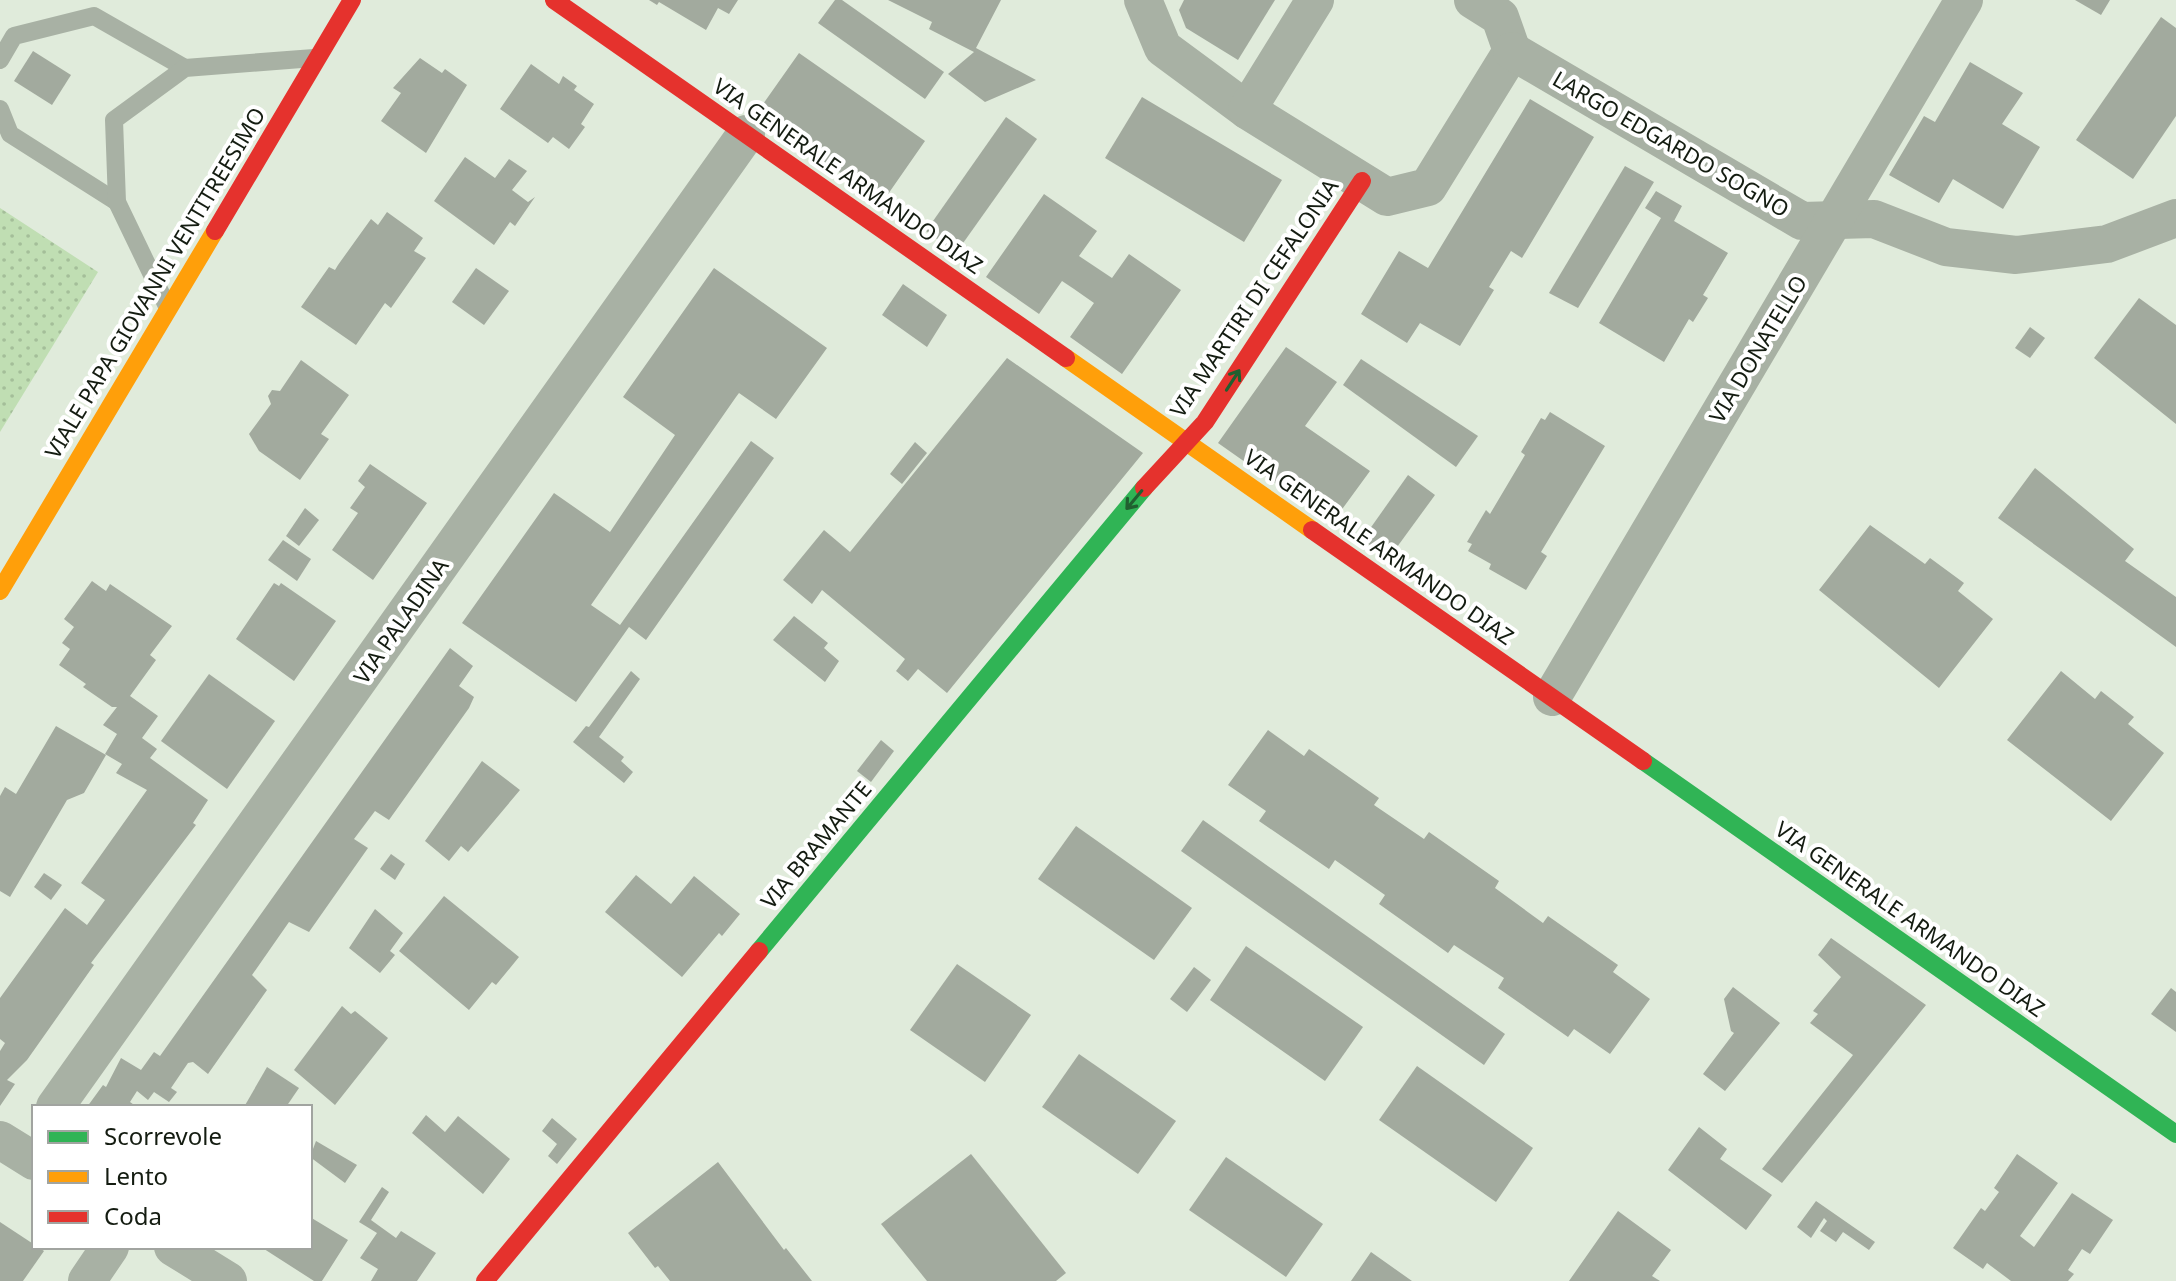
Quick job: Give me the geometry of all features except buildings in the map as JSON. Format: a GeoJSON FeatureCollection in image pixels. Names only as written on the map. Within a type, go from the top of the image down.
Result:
{"type":"FeatureCollection","features":[{"type":"Feature","properties":{"kind":"street","name":"VIALE PAPA GIOVANNI VENTITREESIMO"},"geometry":{"type":"LineString","coordinates":[[0,591],[352,0]]}},
{"type":"Feature","properties":{"kind":"street","name":"VIA GENERALE ARMANDO DIAZ"},"geometry":{"type":"LineString","coordinates":[[554,0],[2176,1134]]}},
{"type":"Feature","properties":{"kind":"street"},"geometry":{"type":"LineString","coordinates":[[1143,0],[1163,48],[1247,110],[1387,197],[1428,187],[1512,51],[1500,17],[1473,0]]}},
{"type":"Feature","properties":{"kind":"street"},"geometry":{"type":"LineString","coordinates":[[1247,110],[1315,0]]}},
{"type":"Feature","properties":{"kind":"street","name":"VIA DONATELLO"},"geometry":{"type":"LineString","coordinates":[[1552,697],[1964,0]]}},
{"type":"Feature","properties":{"kind":"street","name":"LARGO EDGARDO SOGNO"},"geometry":{"type":"LineString","coordinates":[[1512,51],[1802,221],[1874,219],[1946,247],[2016,255],[2107,244],[2176,218]]}},
{"type":"Feature","properties":{"kind":"street","name":"VIA PALADINA"},"geometry":{"type":"LineString","coordinates":[[56,1105],[746,134]]}},
{"type":"Feature","properties":{"kind":"street","name":"VIA MARTIRI DI CEFALONIA"},"geometry":{"type":"LineString","coordinates":[[1186,442],[1205,422],[1362,181]]}},
{"type":"Feature","properties":{"kind":"street","name":"VIA BRAMANTE"},"geometry":{"type":"LineString","coordinates":[[485,1281],[1186,442]]}},
{"type":"Feature","properties":{"kind":"street"},"geometry":{"type":"LineString","coordinates":[[87,1281],[109,1249]]}},
{"type":"Feature","properties":{"kind":"street"},"geometry":{"type":"LineString","coordinates":[[176,1249],[228,1281]]}},
{"type":"Feature","properties":{"kind":"lane"},"geometry":{"type":"LineString","coordinates":[[0,60],[14,36],[94,16],[185,68]]}},
{"type":"Feature","properties":{"kind":"lane"},"geometry":{"type":"LineString","coordinates":[[168,308],[117,202],[114,120],[185,68],[317,58]]}},
{"type":"Feature","properties":{"kind":"lane"},"geometry":{"type":"LineString","coordinates":[[0,109],[10,134],[117,202]]}},
{"type":"Feature","properties":{"kind":"green space"},"geometry":{"type":"Polygon","coordinates":[[[0,208],[98,272],[0,432],[0,208]]]}},
{"type":"Feature","properties":{"kind":"traffic: fast"},"geometry":{"type":"LineString","coordinates":[[759,951],[1144,488]]}},
{"type":"Feature","properties":{"kind":"traffic: fast"},"geometry":{"type":"LineString","coordinates":[[1643,761],[2176,1134]]}},
{"type":"Feature","properties":{"kind":"traffic: slow"},"geometry":{"type":"LineString","coordinates":[[0,591],[215,231]]}},
{"type":"Feature","properties":{"kind":"traffic: slow"},"geometry":{"type":"LineString","coordinates":[[1066,358],[1312,530]]}},
{"type":"Feature","properties":{"kind":"traffic: jam"},"geometry":{"type":"LineString","coordinates":[[215,231],[352,0]]}},
{"type":"Feature","properties":{"kind":"traffic: jam"},"geometry":{"type":"LineString","coordinates":[[554,0],[1066,358]]}},
{"type":"Feature","properties":{"kind":"traffic: jam"},"geometry":{"type":"LineString","coordinates":[[1144,488],[1205,422],[1362,181]]}},
{"type":"Feature","properties":{"kind":"traffic: jam"},"geometry":{"type":"LineString","coordinates":[[1312,530],[1643,761]]}},
{"type":"Feature","properties":{"kind":"traffic: jam"},"geometry":{"type":"LineString","coordinates":[[485,1281],[759,951]]}}]}
